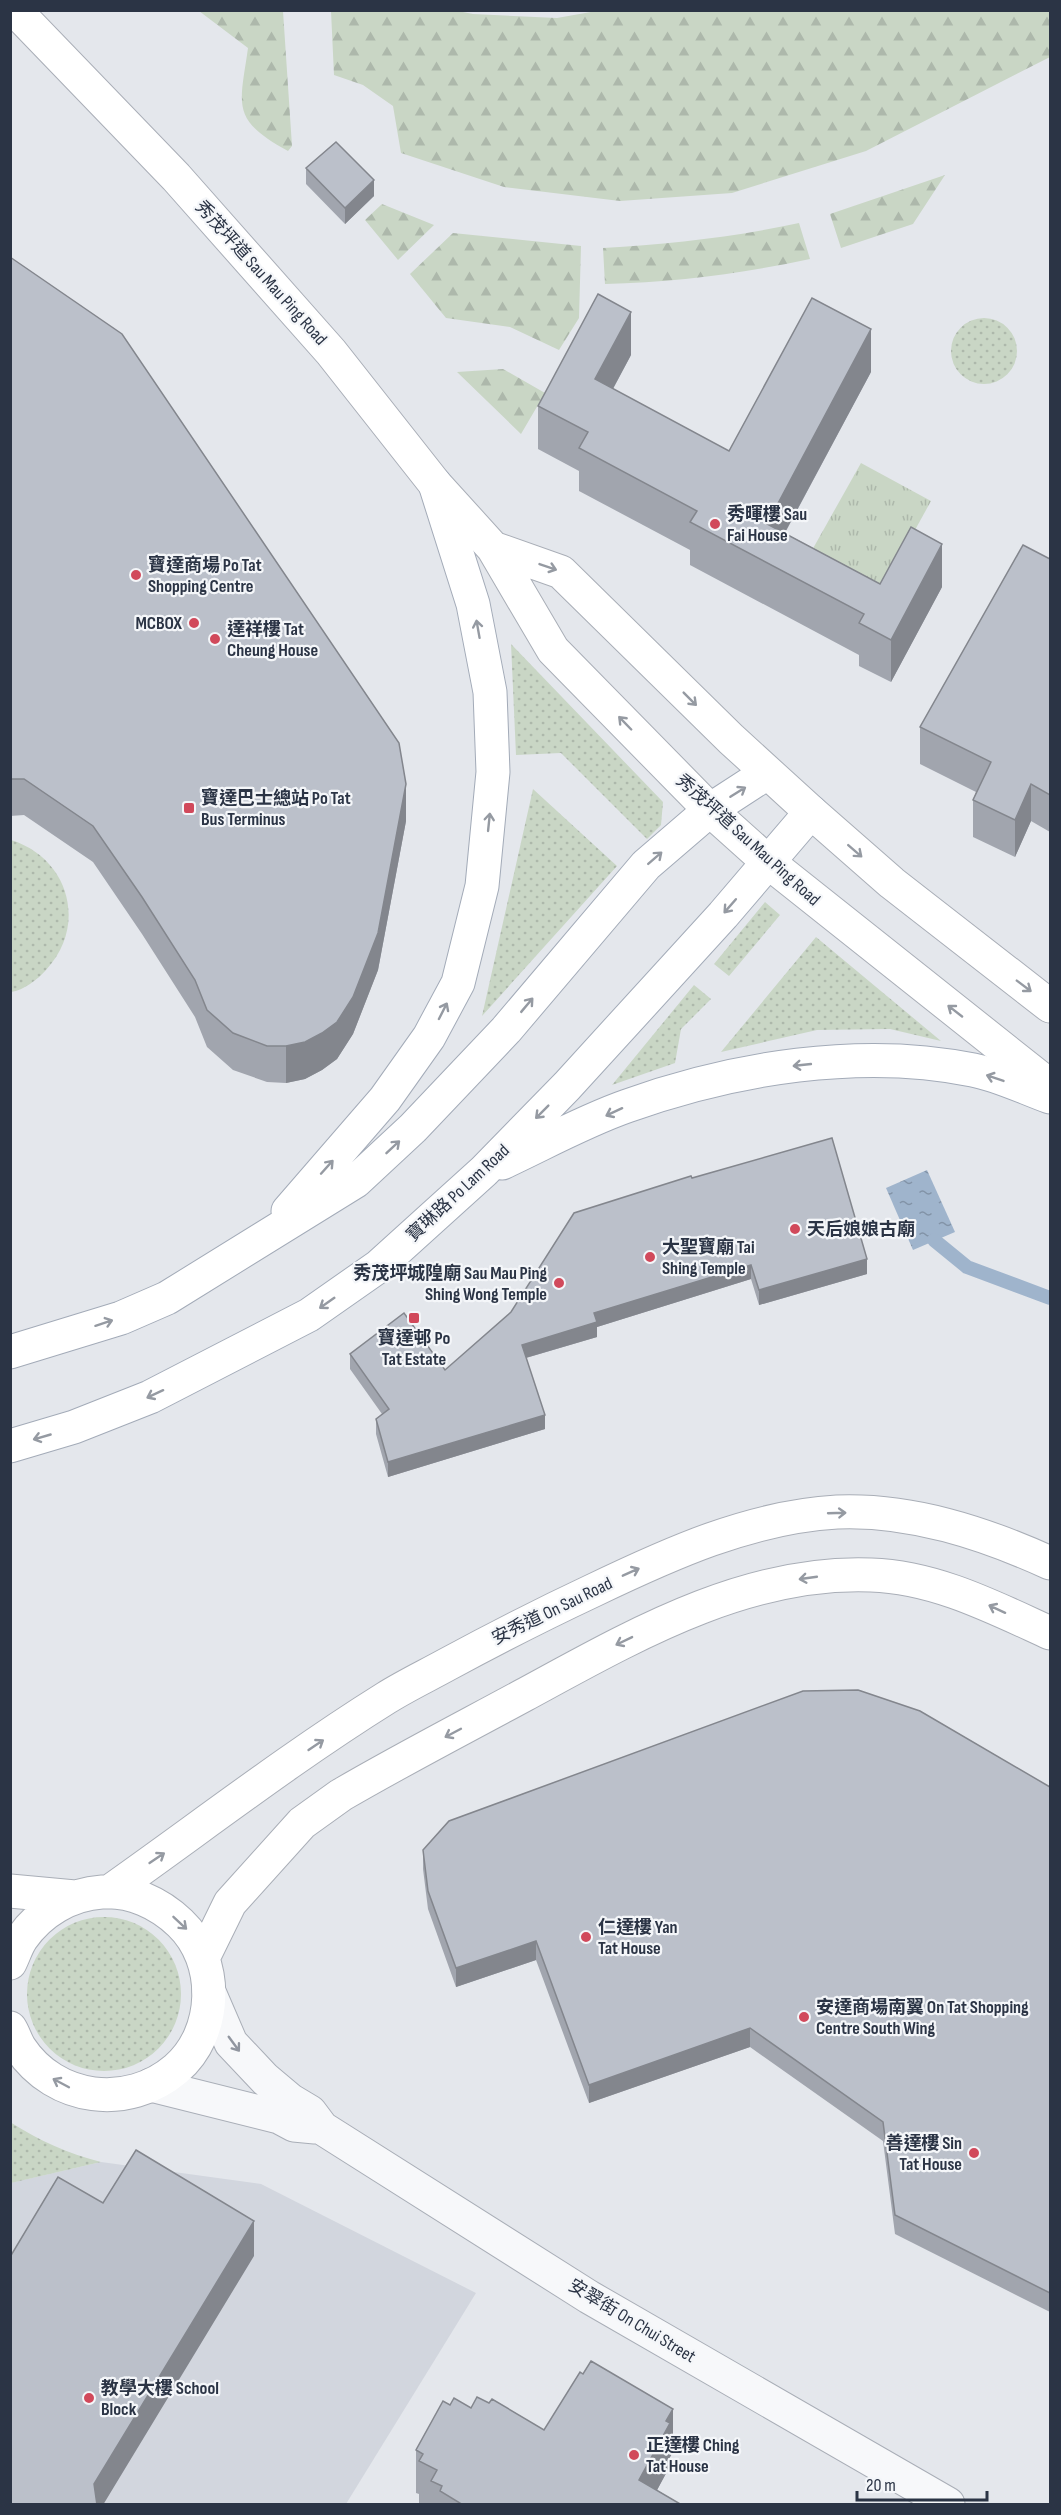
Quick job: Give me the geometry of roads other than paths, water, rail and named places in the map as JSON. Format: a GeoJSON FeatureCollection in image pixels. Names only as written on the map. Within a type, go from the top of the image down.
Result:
{"type":"FeatureCollection","features":[{"type":"Feature","properties":{"kind":"main road","name":"秀茂坪道 Sau Mau Ping Road"},"geometry":{"type":"LineString","coordinates":[[15,10],[176,177],[324,344],[435,484],[493,548],[553,650],[710,810],[768,862],[1050,1086]]}},
{"type":"Feature","properties":{"kind":"main road"},"geometry":{"type":"LineString","coordinates":[[261,1242],[385,1100],[429,1037],[458,983],[482,886],[493,772],[490,692],[473,604],[435,484]]}},
{"type":"Feature","properties":{"kind":"main road","name":"秀茂坪道 Sau Mau Ping Road"},"geometry":{"type":"LineString","coordinates":[[493,548],[561,572],[767,773],[892,883],[1050,1006]]}},
{"type":"Feature","properties":{"kind":"main road"},"geometry":{"type":"LineString","coordinates":[[10,1352],[121,1318],[167,1298],[261,1242],[356,1181],[413,1128],[506,1030],[646,865],[710,810],[767,773]]}},
{"type":"Feature","properties":{"kind":"main road","name":"寶琳路 Po Lam Road"},"geometry":{"type":"LineString","coordinates":[[10,1446],[74,1427],[150,1397],[309,1316],[379,1266],[484,1171],[623,1026],[811,812]]}},
{"type":"Feature","properties":{"kind":"main road"},"geometry":{"type":"LineString","coordinates":[[484,1171],[626,1106],[696,1085],[762,1069],[827,1063],[901,1061],[974,1070],[1050,1097]]}},
{"type":"Feature","properties":{"kind":"main road","name":"安秀道 On Sau Road"},"geometry":{"type":"LineString","coordinates":[[109,1892],[387,1697],[559,1607],[632,1571],[695,1545],[754,1525],[799,1515],[839,1512],[879,1513],[917,1518],[959,1528],[993,1539],[1050,1563]]}},
{"type":"Feature","properties":{"kind":"main road"},"geometry":{"type":"LineString","coordinates":[[203,1958],[230,1903],[302,1823],[341,1795],[618,1644],[697,1609],[736,1595],[790,1581],[832,1575],[872,1575],[913,1580],[952,1591],[1050,1633]]}},
{"type":"Feature","properties":{"kind":"main road"},"geometry":{"type":"LineString","coordinates":[[10,1891],[75,1897],[109,1892],[139,1897],[166,1910],[188,1931],[203,1958],[209,1992],[206,2020],[195,2046],[176,2069],[151,2085],[112,2096],[89,2094],[62,2085],[33,2062],[20,2048],[10,2028]]}},
{"type":"Feature","properties":{"kind":"main road"},"geometry":{"type":"LineString","coordinates":[[10,1963],[22,1938],[44,1913],[75,1897]]}},
{"type":"Feature","properties":{"kind":"street","name":"安翠街 On Chui Street"},"geometry":{"type":"LineString","coordinates":[[209,1992],[231,2043],[265,2079],[290,2100],[310,2112],[322,2128],[589,2297],[948,2505]]}},
{"type":"Feature","properties":{"kind":"street","name":"安翠街 On Chui Street"},"geometry":{"type":"LineString","coordinates":[[151,2085],[279,2117],[294,2125],[322,2128]]}},
{"type":"Feature","properties":{"kind":"water"},"geometry":{"type":"Polygon","coordinates":[[[927,1170],[955,1232],[913,1250],[886,1188],[927,1170]]]}},
{"type":"Feature","properties":{"kind":"waterway"},"geometry":{"type":"LineString","coordinates":[[934,1240],[967,1267],[1050,1298]]}},
{"type":"Feature","properties":{"kind":"place","name":"秀暉樓 Sau Fai House"},"geometry":{"type":"Point","coordinates":[715,524]}},
{"type":"Feature","properties":{"kind":"place","name":"寶達商場 Po Tat Shopping Centre"},"geometry":{"type":"Point","coordinates":[136,575]}},
{"type":"Feature","properties":{"kind":"place","name":"MCBOX"},"geometry":{"type":"Point","coordinates":[194,623]}},
{"type":"Feature","properties":{"kind":"place","name":"達祥樓 Tat Cheung House"},"geometry":{"type":"Point","coordinates":[215,639]}},
{"type":"Feature","properties":{"kind":"place","name":"寶達巴士總站 Po Tat Bus Terminus"},"geometry":{"type":"Point","coordinates":[189,808]}},
{"type":"Feature","properties":{"kind":"place","name":"天后娘娘古廟"},"geometry":{"type":"Point","coordinates":[795,1229]}},
{"type":"Feature","properties":{"kind":"place","name":"大聖寶廟 Tai Shing Temple"},"geometry":{"type":"Point","coordinates":[650,1257]}},
{"type":"Feature","properties":{"kind":"place","name":"秀茂坪城隍廟 Sau Mau Ping Shing Wong Temple"},"geometry":{"type":"Point","coordinates":[559,1283]}},
{"type":"Feature","properties":{"kind":"place","name":"寶達邨 Po Tat Estate"},"geometry":{"type":"Point","coordinates":[414,1318]}},
{"type":"Feature","properties":{"kind":"place","name":"仁達樓 Yan Tat House"},"geometry":{"type":"Point","coordinates":[586,1937]}},
{"type":"Feature","properties":{"kind":"place","name":"安達商場南翼 On Tat Shopping Centre South Wing"},"geometry":{"type":"Point","coordinates":[804,2017]}},
{"type":"Feature","properties":{"kind":"place","name":"善達樓 Sin Tat House"},"geometry":{"type":"Point","coordinates":[974,2153]}},
{"type":"Feature","properties":{"kind":"place","name":"教學大樓 School Block"},"geometry":{"type":"Point","coordinates":[89,2398]}},
{"type":"Feature","properties":{"kind":"place","name":"正達樓 Ching Tat House"},"geometry":{"type":"Point","coordinates":[634,2455]}}]}
